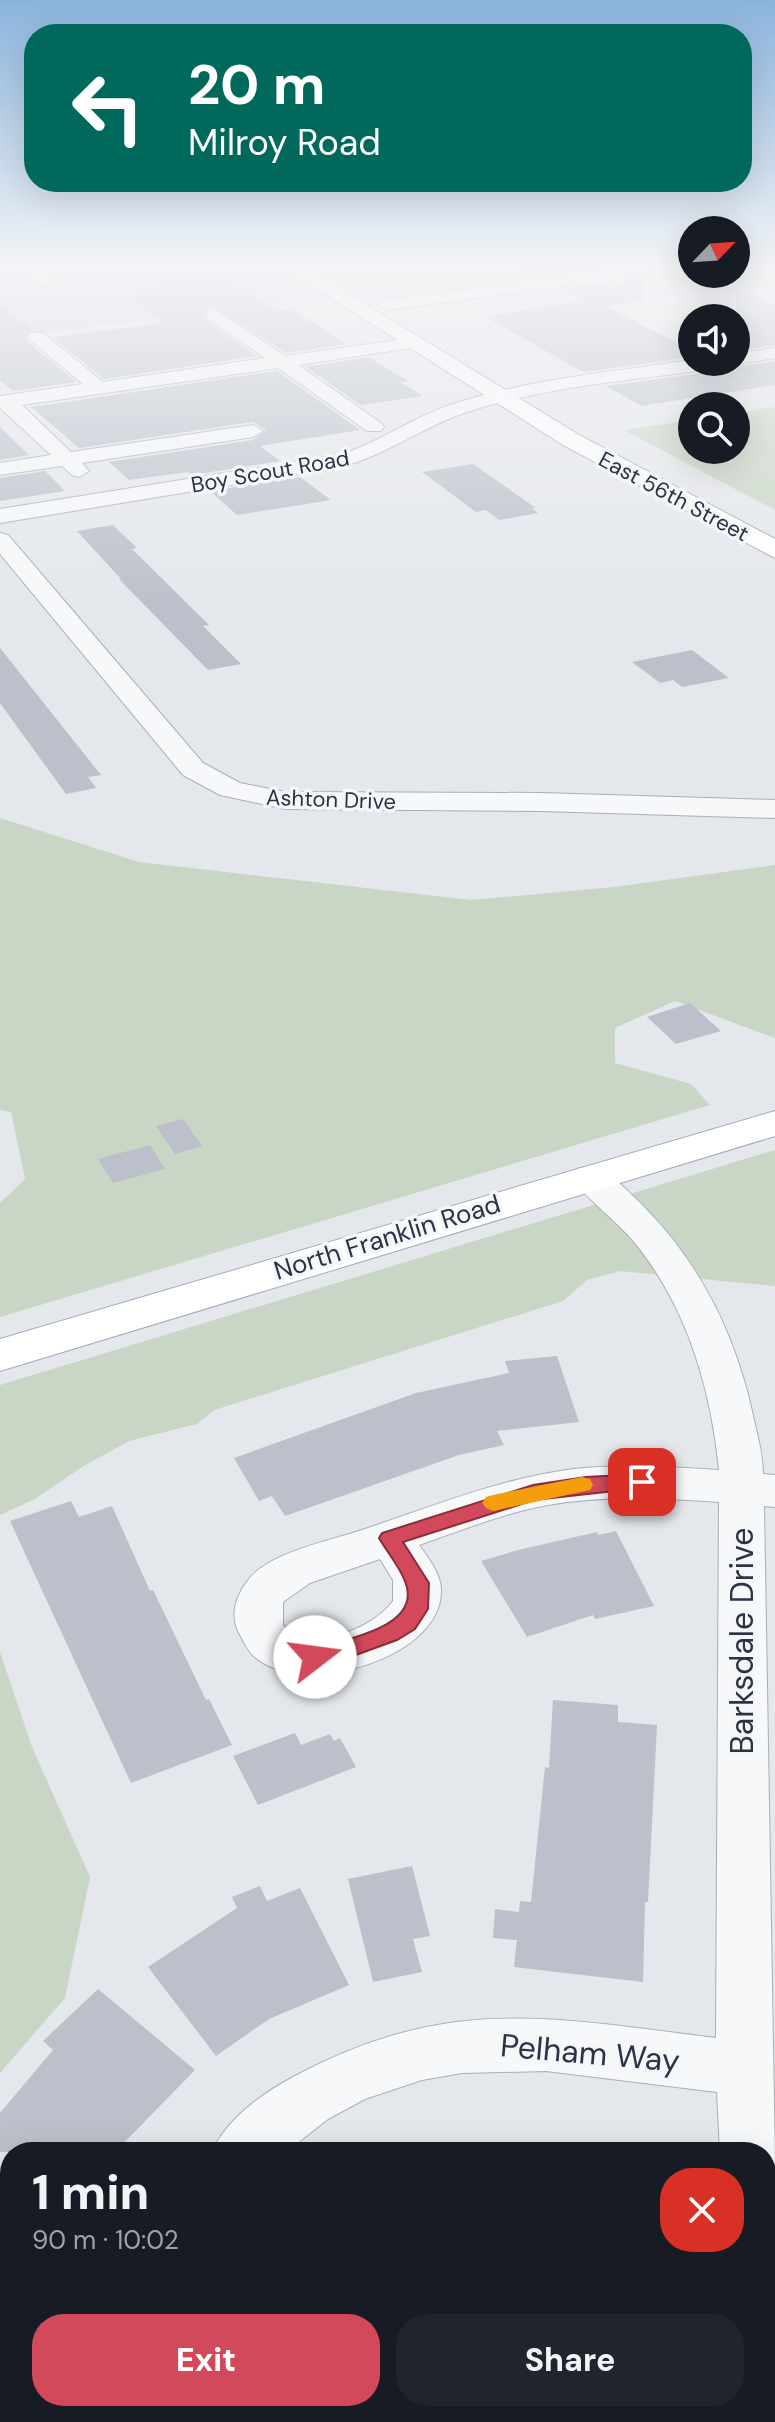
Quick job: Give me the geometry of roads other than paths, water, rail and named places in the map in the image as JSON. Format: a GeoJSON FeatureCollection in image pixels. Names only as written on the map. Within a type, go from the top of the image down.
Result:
{"type":"FeatureCollection","features":[{"type":"Feature","properties":{"kind":"main road","name":"East 56th Street"},"geometry":{"type":"LineString","coordinates":[[467,377],[601,457],[775,550]]}},
{"type":"Feature","properties":{"kind":"main road","name":"East 56th Street"},"geometry":{"type":"LineString","coordinates":[[504,377],[627,450],[775,526]]}},
{"type":"Feature","properties":{"kind":"main road","name":"North Franklin Road"},"geometry":{"type":"LineString","coordinates":[[0,1355],[775,1123]]}},
{"type":"Feature","properties":{"kind":"street"},"geometry":{"type":"LineString","coordinates":[[86,377],[99,388]]}},
{"type":"Feature","properties":{"kind":"street"},"geometry":{"type":"LineString","coordinates":[[3,401],[175,377]]}},
{"type":"Feature","properties":{"kind":"street"},"geometry":{"type":"LineString","coordinates":[[302,377],[374,427]]}},
{"type":"Feature","properties":{"kind":"street","name":"Boy Scout Road"},"geometry":{"type":"LineString","coordinates":[[0,516],[350,459],[374,451],[443,415],[529,392],[624,377]]}},
{"type":"Feature","properties":{"kind":"street"},"geometry":{"type":"LineString","coordinates":[[3,401],[107,498]]}},
{"type":"Feature","properties":{"kind":"street"},"geometry":{"type":"LineString","coordinates":[[0,469],[253,431]]}},
{"type":"Feature","properties":{"kind":"street","name":"Ashton Drive"},"geometry":{"type":"LineString","coordinates":[[0,540],[193,769],[231,790],[262,798],[299,801],[568,802],[775,809]]}},
{"type":"Feature","properties":{"kind":"street","name":"Barksdale Drive"},"geometry":{"type":"LineString","coordinates":[[590,1177],[647,1233],[668,1260],[699,1312],[716,1349],[758,1490],[760,2070],[751,2142]]}},
{"type":"Feature","properties":{"kind":"street"},"geometry":{"type":"LineString","coordinates":[[390,1538],[489,1504],[551,1489],[633,1482],[758,1490]]}},
{"type":"Feature","properties":{"kind":"street","name":"Pelham Way"},"geometry":{"type":"LineString","coordinates":[[253,2142],[274,2122],[348,2077],[388,2062],[451,2046],[520,2042],[760,2070]]}}]}
